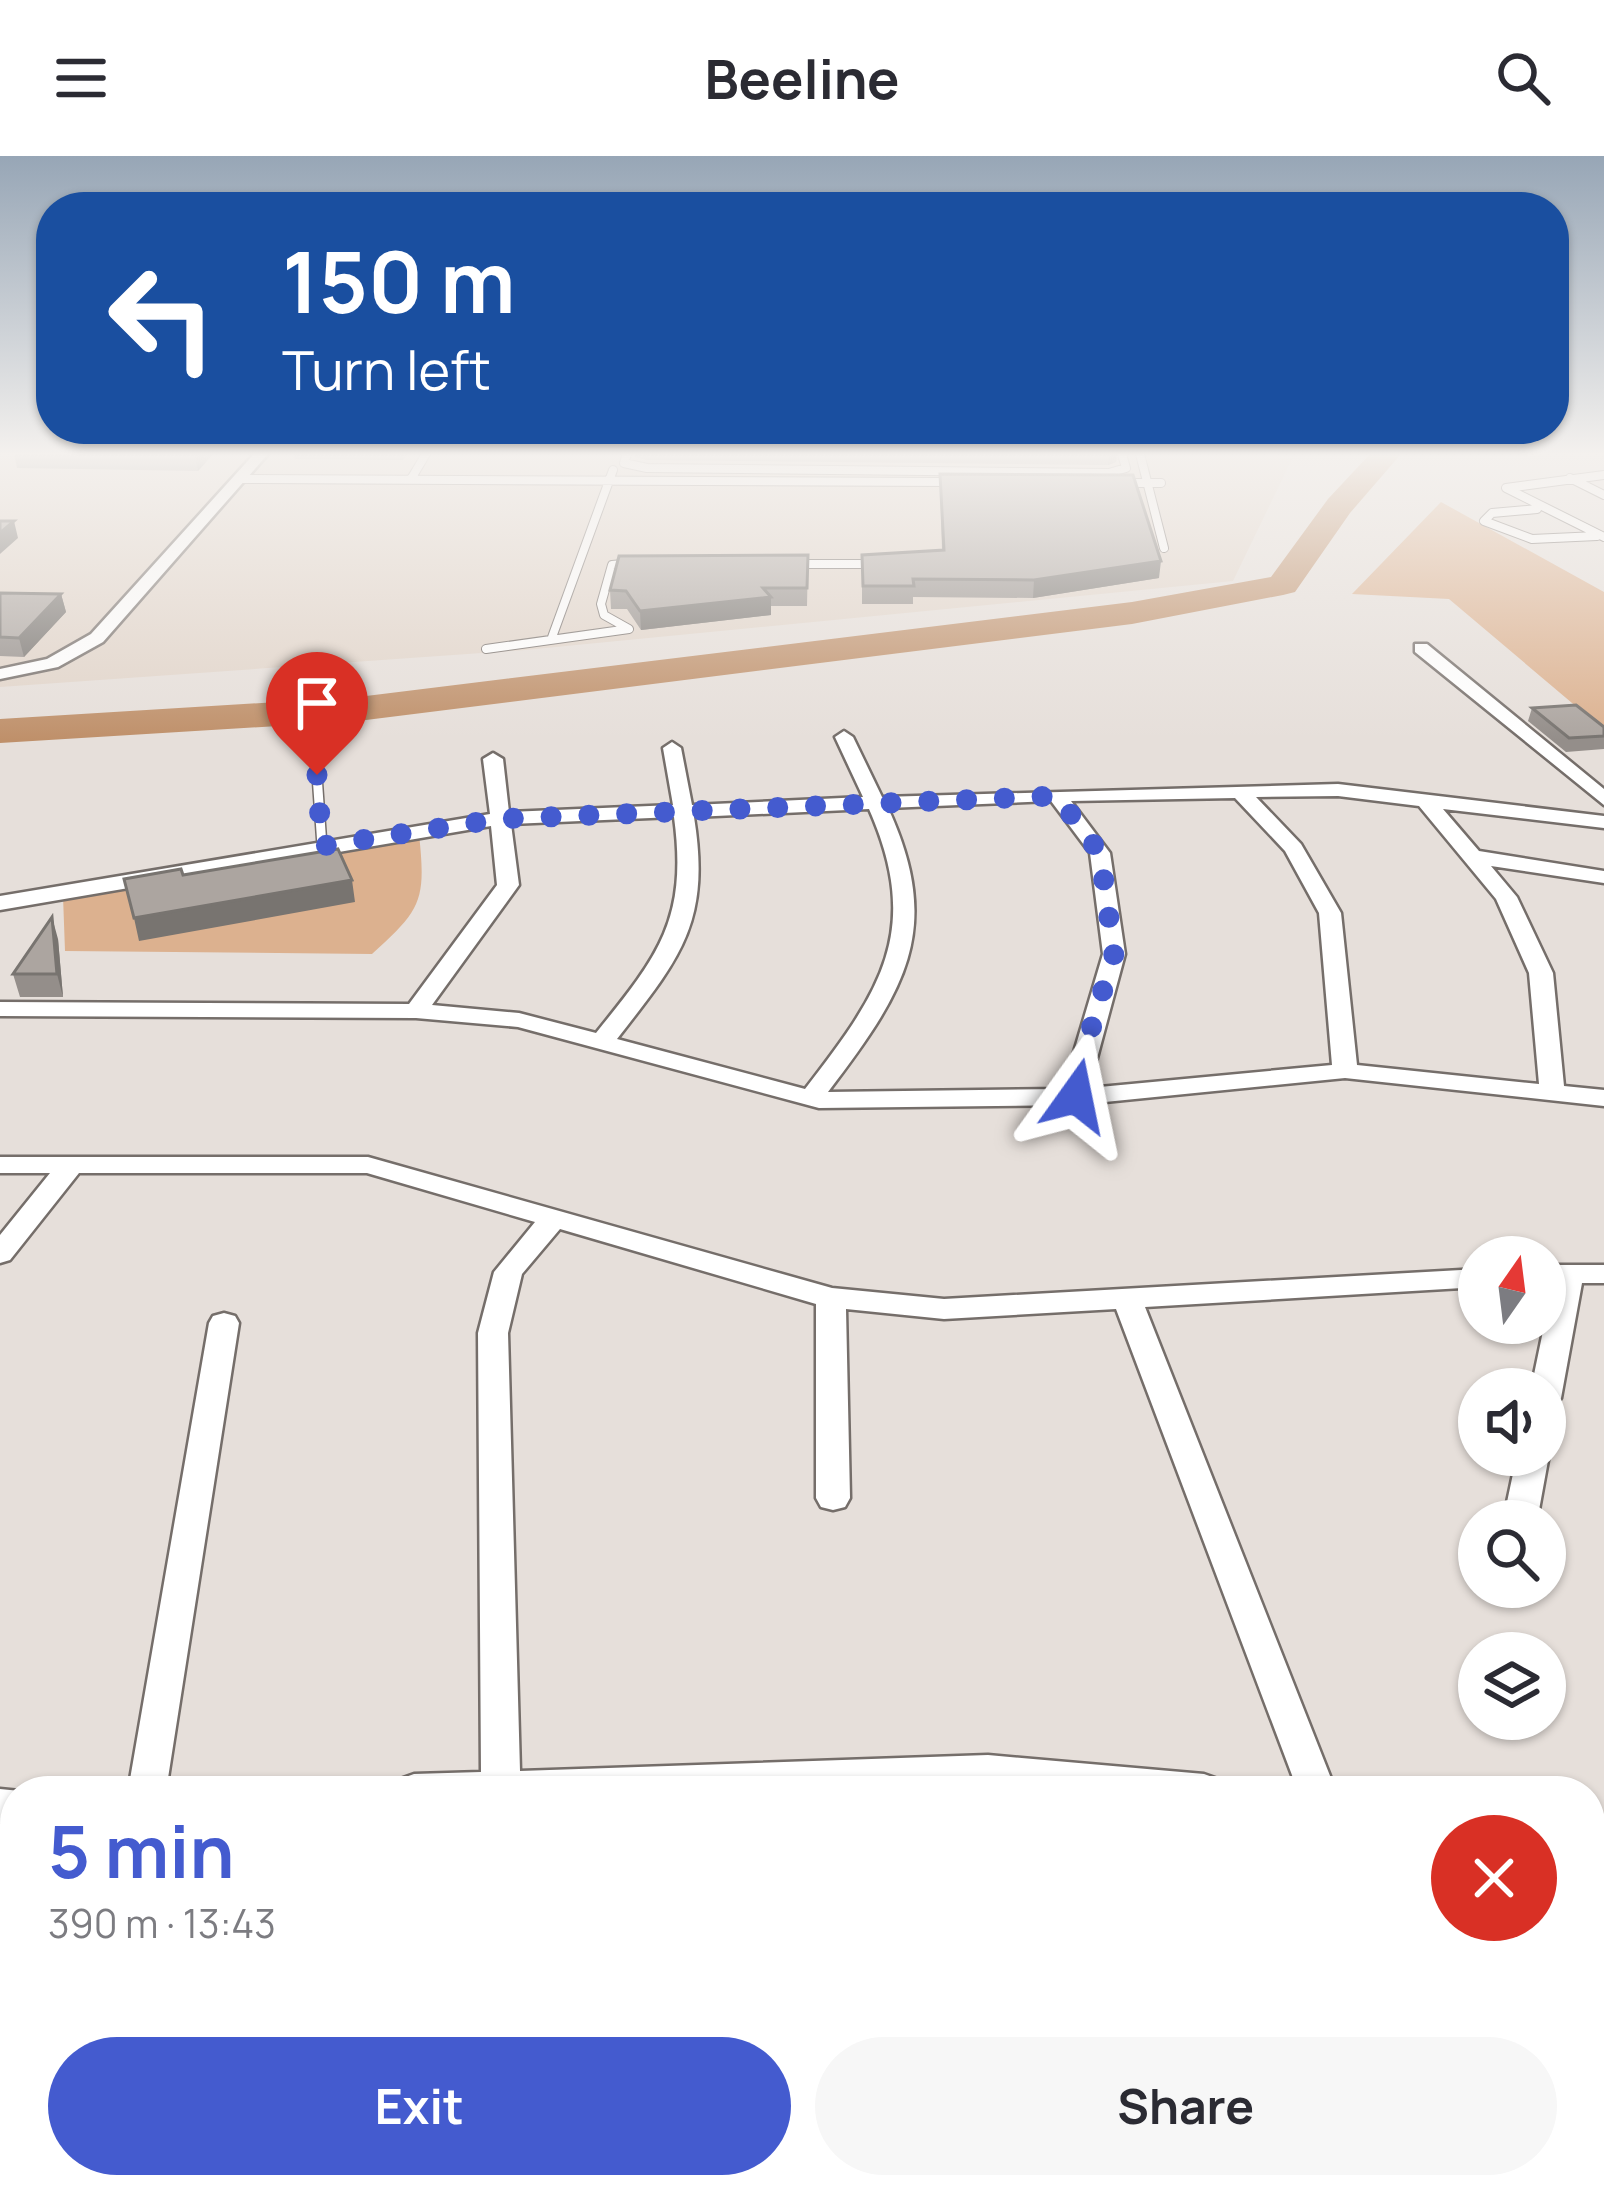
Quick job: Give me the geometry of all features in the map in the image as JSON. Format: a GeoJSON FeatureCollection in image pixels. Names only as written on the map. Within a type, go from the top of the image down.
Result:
{"type":"FeatureCollection","features":[{"type":"Feature","properties":{"kind":"street"},"geometry":{"type":"LineString","coordinates":[[0,674],[52,663],[97,638],[177,549]]}},
{"type":"Feature","properties":{"kind":"street"},"geometry":{"type":"LineString","coordinates":[[1421,648],[1604,800]]}},
{"type":"Feature","properties":{"kind":"street"},"geometry":{"type":"LineString","coordinates":[[812,1098],[881,1003],[906,929],[902,874],[844,737]]}},
{"type":"Feature","properties":{"kind":"street"},"geometry":{"type":"LineString","coordinates":[[601,1042],[647,985],[689,903],[683,811],[672,748]]}},
{"type":"Feature","properties":{"kind":"street"},"geometry":{"type":"LineString","coordinates":[[416,1011],[508,885],[493,759]]}},
{"type":"Feature","properties":{"kind":"street"},"geometry":{"type":"LineString","coordinates":[[0,903],[498,819],[1057,796],[1338,790],[1604,822]]}},
{"type":"Feature","properties":{"kind":"street"},"geometry":{"type":"LineString","coordinates":[[1240,792],[1294,848],[1330,913],[1346,1071]]}},
{"type":"Feature","properties":{"kind":"street"},"geometry":{"type":"LineString","coordinates":[[1057,796],[1100,853],[1114,954],[1079,1068],[1076,1096]]}},
{"type":"Feature","properties":{"kind":"street"},"geometry":{"type":"LineString","coordinates":[[1425,800],[1506,897],[1541,973],[1552,1092]]}},
{"type":"Feature","properties":{"kind":"street"},"geometry":{"type":"LineString","coordinates":[[1476,857],[1604,877]]}},
{"type":"Feature","properties":{"kind":"street"},"geometry":{"type":"LineString","coordinates":[[0,1010],[416,1011],[519,1020],[812,1098],[1076,1096],[1346,1071],[1604,1098]]}},
{"type":"Feature","properties":{"kind":"street"},"geometry":{"type":"LineString","coordinates":[[0,1165],[368,1165],[831,1298],[944,1309],[1458,1279]]}},
{"type":"Feature","properties":{"kind":"street"},"geometry":{"type":"LineString","coordinates":[[0,1254],[70,1165]]}},
{"type":"Feature","properties":{"kind":"street"},"geometry":{"type":"LineString","coordinates":[[501,1776],[494,1333],[508,1272],[554,1219]]}},
{"type":"Feature","properties":{"kind":"street"},"geometry":{"type":"LineString","coordinates":[[1566,1274],[1604,1274]]}},
{"type":"Feature","properties":{"kind":"street"},"geometry":{"type":"LineString","coordinates":[[831,1298],[833,1498]]}},
{"type":"Feature","properties":{"kind":"street"},"geometry":{"type":"LineString","coordinates":[[1126,1298],[1310,1776]]}},
{"type":"Feature","properties":{"kind":"street"},"geometry":{"type":"LineString","coordinates":[[149,1776],[224,1323]]}},
{"type":"Feature","properties":{"kind":"street"},"geometry":{"type":"LineString","coordinates":[[853,1776],[988,1771],[1042,1776]]}},
{"type":"Feature","properties":{"kind":"lane"},"geometry":{"type":"LineString","coordinates":[[551,640],[584,549]]}},
{"type":"Feature","properties":{"kind":"lane"},"geometry":{"type":"LineString","coordinates":[[486,649],[629,629],[604,615],[601,604],[612,565],[652,563]]}},
{"type":"Feature","properties":{"kind":"lane"},"geometry":{"type":"LineString","coordinates":[[794,564],[888,564]]}},
{"type":"Feature","properties":{"kind":"lane"},"geometry":{"type":"LineString","coordinates":[[317,775],[322,846]]}},
{"type":"Feature","properties":{"kind":"shaded area"},"geometry":{"type":"Polygon","coordinates":[[[0,549],[1248,549],[1233,581],[525,650],[0,687],[0,549]]]}},
{"type":"Feature","properties":{"kind":"shaded area"},"geometry":{"type":"Polygon","coordinates":[[[1395,549],[1527,549],[1604,592],[1604,730],[1449,599],[1352,594],[1395,549]]]}},
{"type":"Feature","properties":{"kind":"shaded area"},"geometry":{"type":"Polygon","coordinates":[[[419,834],[422,874],[417,902],[401,926],[372,954],[65,951],[63,896],[419,834]]]}},
{"type":"Feature","properties":{"kind":"building"},"geometry":{"type":"Polygon","coordinates":[[[1157,549],[1161,561],[1034,580],[913,579],[914,586],[863,586],[862,555],[1157,549]]]}},
{"type":"Feature","properties":{"kind":"building"},"geometry":{"type":"Polygon","coordinates":[[[808,555],[807,588],[763,588],[771,597],[640,611],[626,591],[610,590],[619,556],[808,555]]]}},
{"type":"Feature","properties":{"kind":"building"},"geometry":{"type":"Polygon","coordinates":[[[0,593],[61,594],[19,638],[0,637],[0,593]]]}},
{"type":"Feature","properties":{"kind":"building"},"geometry":{"type":"Polygon","coordinates":[[[1576,705],[1604,727],[1604,736],[1569,738],[1532,708],[1576,705]]]}},
{"type":"Feature","properties":{"kind":"building"},"geometry":{"type":"Polygon","coordinates":[[[338,849],[352,880],[134,918],[124,879],[181,869],[183,875],[338,849]]]}},
{"type":"Feature","properties":{"kind":"building"},"geometry":{"type":"Polygon","coordinates":[[[52,917],[57,974],[13,974],[52,917]]]}},
{"type":"Feature","properties":{"kind":"waterway"},"geometry":{"type":"LineString","coordinates":[[0,731],[358,709],[1132,613],[1283,585],[1308,549]]}},
{"type":"Feature","properties":{"kind":"route"},"geometry":{"type":"LineString","coordinates":[[317,775],[322,846],[498,819],[1057,796],[1100,853],[1114,954],[1079,1068],[1076,1096]]}}]}
